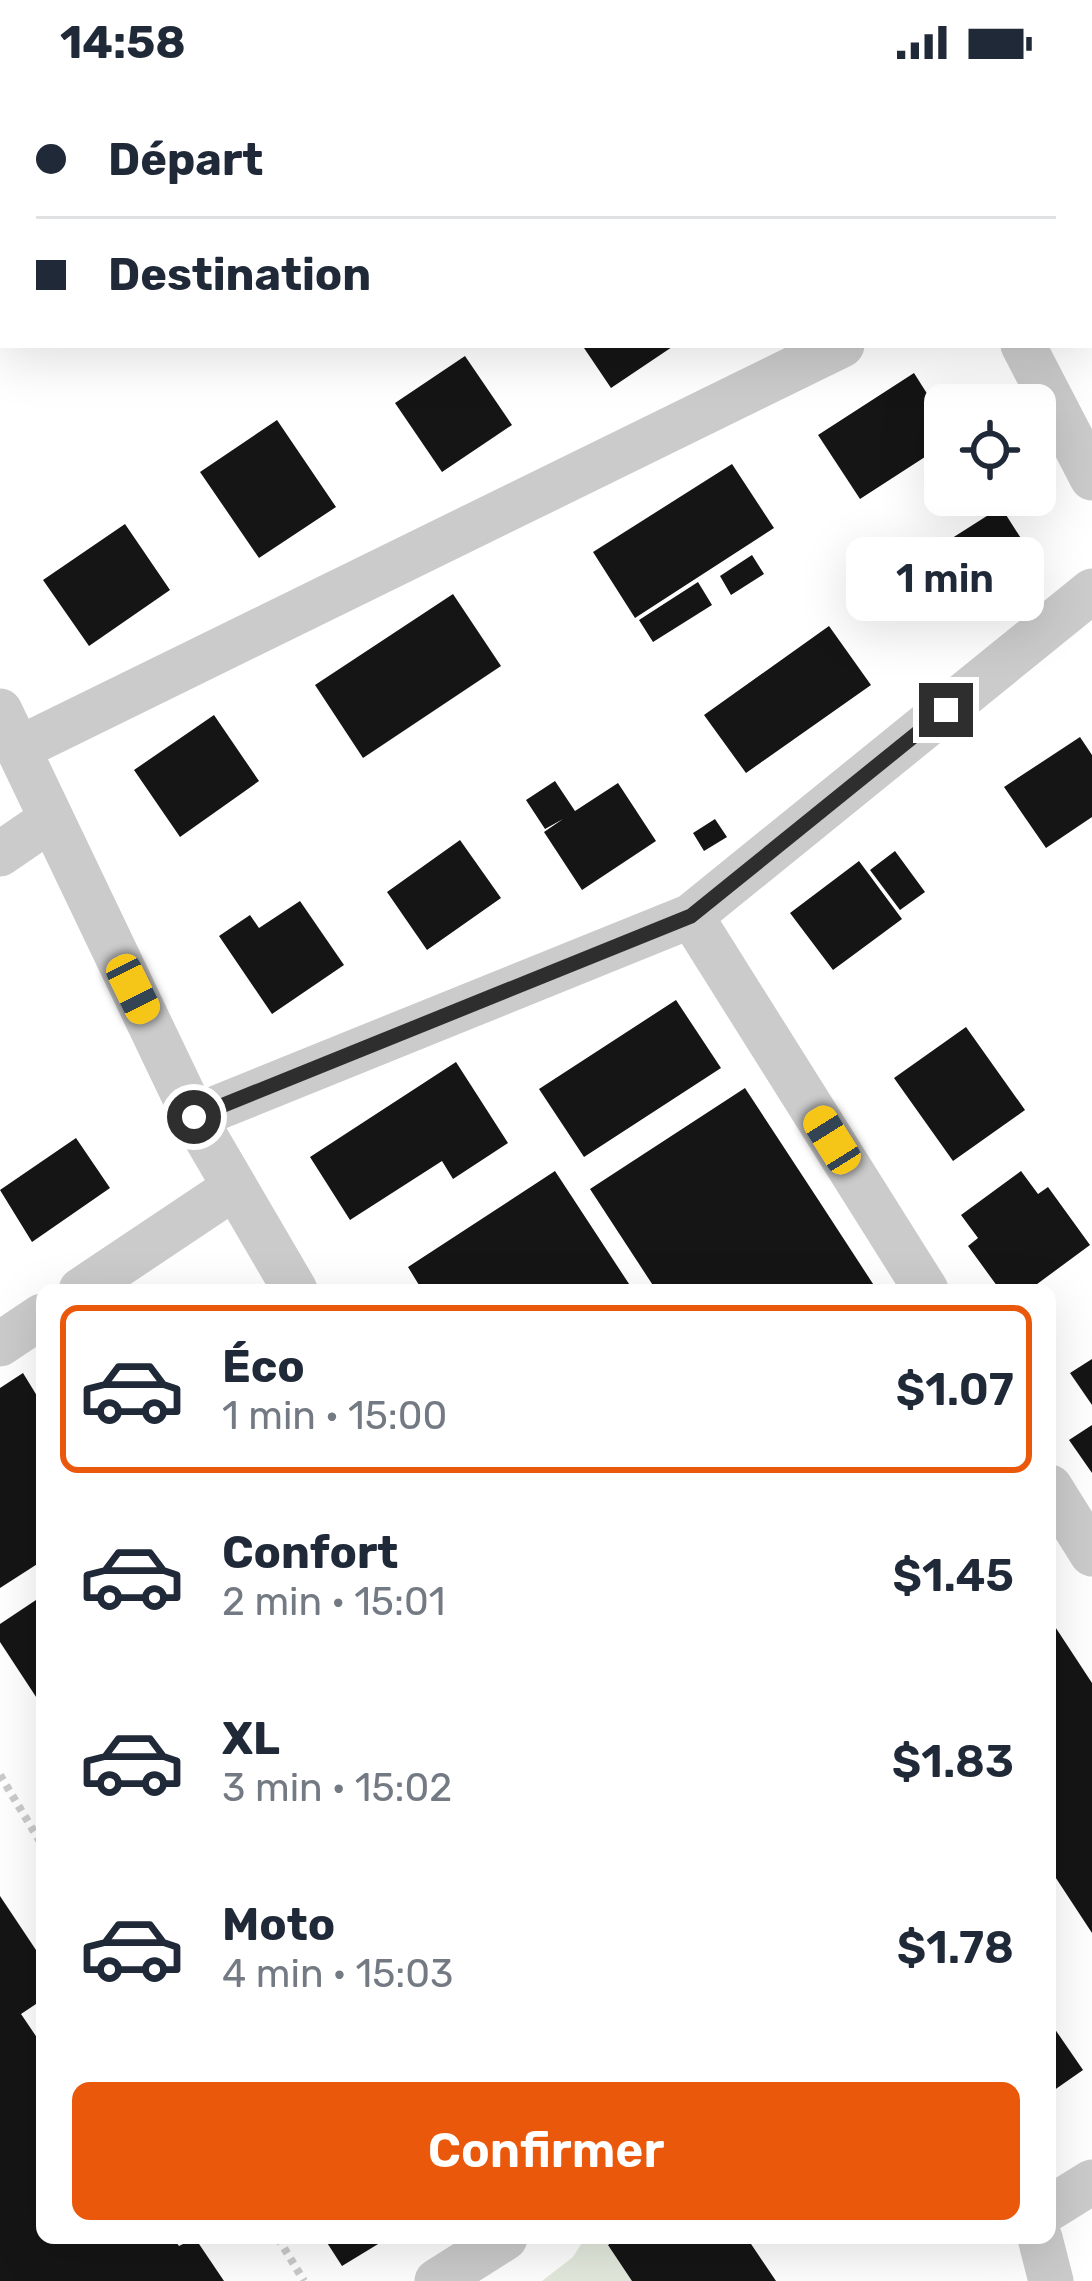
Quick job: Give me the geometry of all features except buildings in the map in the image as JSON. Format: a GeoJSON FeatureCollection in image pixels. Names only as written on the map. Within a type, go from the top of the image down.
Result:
{"type":"FeatureCollection","features":[{"type":"Feature","properties":{"kind":"street"},"geometry":{"type":"LineString","coordinates":[[292,1284],[194,1117],[9,730],[836,348]]}},
{"type":"Feature","properties":{"kind":"street"},"geometry":{"type":"LineString","coordinates":[[1025,348],[1092,478]]}},
{"type":"Feature","properties":{"kind":"street"},"geometry":{"type":"LineString","coordinates":[[194,1117],[691,916],[1092,591]]}},
{"type":"Feature","properties":{"kind":"street"},"geometry":{"type":"LineString","coordinates":[[0,854],[52,819]]}},
{"type":"Feature","properties":{"kind":"street"},"geometry":{"type":"LineString","coordinates":[[691,916],[922,1284]]}},
{"type":"Feature","properties":{"kind":"street"},"geometry":{"type":"LineString","coordinates":[[90,1284],[235,1187]]}},
{"type":"Feature","properties":{"kind":"street"},"geometry":{"type":"LineString","coordinates":[[0,1344],[36,1320]]}},
{"type":"Feature","properties":{"kind":"street"},"geometry":{"type":"LineString","coordinates":[[1056,1497],[1092,1554]]}},
{"type":"Feature","properties":{"kind":"street"},"geometry":{"type":"LineString","coordinates":[[1056,2204],[1092,2182]]}},
{"type":"Feature","properties":{"kind":"street"},"geometry":{"type":"LineString","coordinates":[[436,2281],[495,2244]]}},
{"type":"Feature","properties":{"kind":"street"},"geometry":{"type":"LineString","coordinates":[[1042,2244],[1051,2281]]}},
{"type":"Feature","properties":{"kind":"path"},"geometry":{"type":"LineString","coordinates":[[0,1775],[36,1835]]}},
{"type":"Feature","properties":{"kind":"path"},"geometry":{"type":"LineString","coordinates":[[282,2244],[304,2281]]}},
{"type":"Feature","properties":{"kind":"shaded area"},"geometry":{"type":"Polygon","coordinates":[[[581,2244],[682,2244],[717,2281],[542,2281],[573,2257],[581,2244]]]}},
{"type":"Feature","properties":{"kind":"route"},"geometry":{"type":"LineString","coordinates":[[194,1117],[691,916],[946,710]]}}]}
